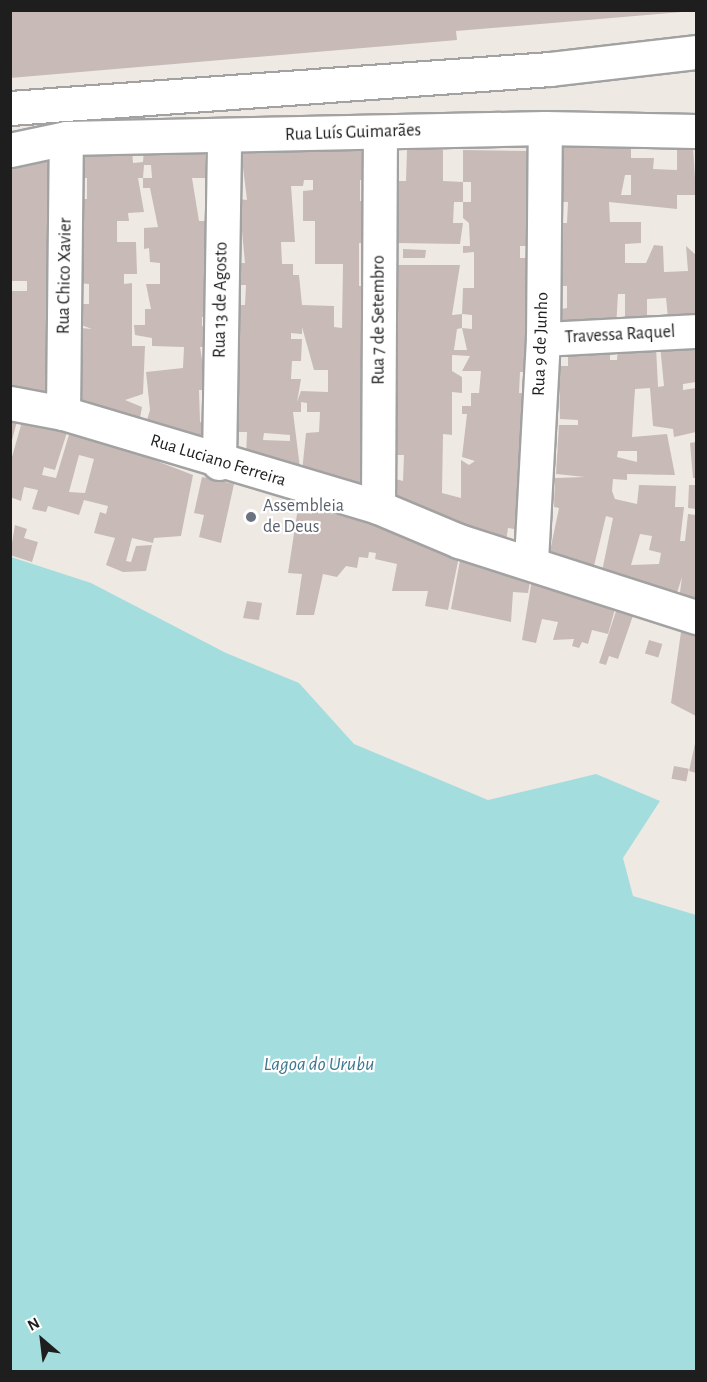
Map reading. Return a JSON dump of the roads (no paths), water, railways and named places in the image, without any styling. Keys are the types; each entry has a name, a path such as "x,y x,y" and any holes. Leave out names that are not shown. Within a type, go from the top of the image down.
{"street":[{"path":"10,108 550,69 696,52"},
{"name":"Rua Luís Guimarães","path":"10,150 66,138 224,137 545,128 696,131"},
{"name":"Rua 9 de Junho","path":"531,560 543,339 545,128"},
{"name":"Rua 7 de Setembro","path":"378,507 380,132"},
{"name":"Rua 13 de Agosto","path":"219,463 224,137"},
{"name":"Rua Chico Xavier","path":"63,413 66,138"},
{"name":"Travessa Raquel","path":"543,339 696,331"},
{"name":"Rua Luciano Ferreira","path":"10,403 63,413 219,463 378,507 459,541 531,560 696,617"}],"water":[{"name":"Lagoa do Urubu","path":"11,557 91,583 226,653 299,683 354,744 488,800 596,774 660,801 623,858 633,896 696,915 696,1371 11,1371"}],"place":[{"name":"Assembleia de Deus","path":"251,517"}]}
